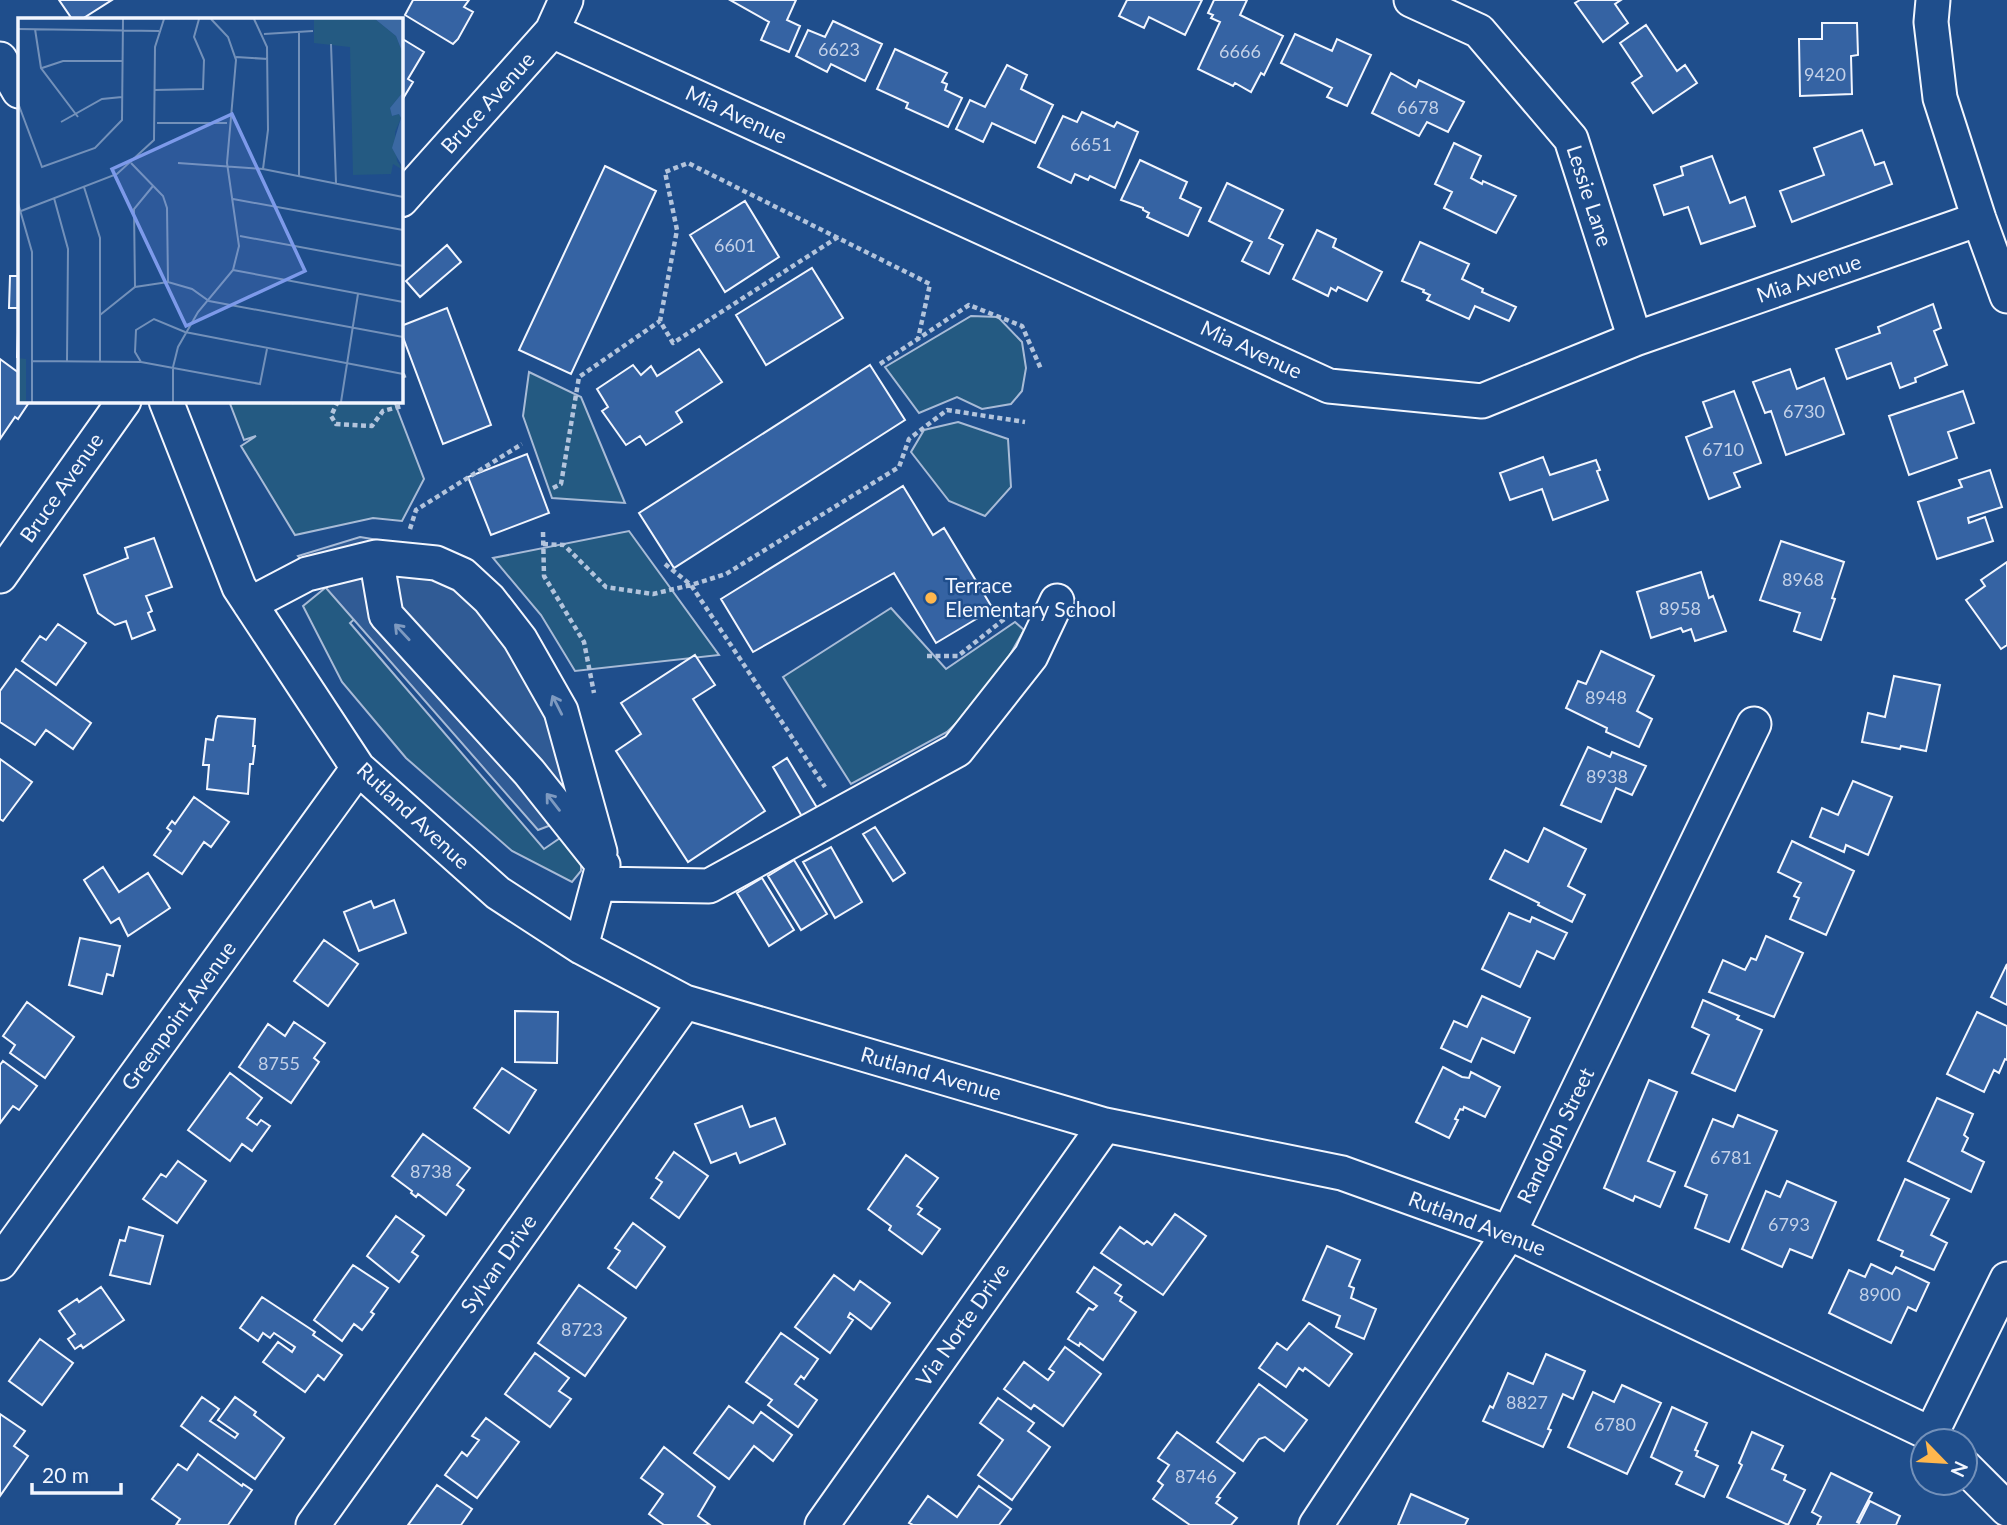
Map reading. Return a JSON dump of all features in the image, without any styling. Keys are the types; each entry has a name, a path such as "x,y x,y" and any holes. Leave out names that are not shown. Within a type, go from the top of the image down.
{"street":[{"name":"Bruce Avenue","path":"402,199 552,32 566,0"},
{"name":"Lessie Lane","path":"1411,0 1479,31 1571,139 1635,339"},
{"path":"1933,0 1931,22 1940,98 2007,296"},
{"name":"Mia Avenue","path":"552,32 1329,386 1482,401 1635,339 1979,219"},
{"path":"0,59 18,89"},
{"name":"Bruce Avenue","path":"0,576 123,402"},
{"name":"Rutland Avenue","path":"166,402 239,587 358,768 498,893 581,947 685,1002 1105,1125 1342,1173 1509,1233 1914,1427"},
{"path":"388,558 386,615 529,772 601,874 709,886 957,750 1031,656 1042,601"},
{"path":"250,604 307,573 388,558 436,563 463,575 489,599 520,639 561,711 601,874 581,947"},
{"name":"Randolph Street","path":"1316,1525 1509,1233 1754,724"},
{"name":"Greenpoint Avenue","path":"0,1263 358,768"},
{"name":"Sylvan Drive","path":"313,1525 685,1002"},
{"name":"Via Norte Drive","path":"821,1525 1105,1125"},
{"path":"1940,1427 2007,1279"},
{"path":"1979,1481 2007,1508"}],"path":[{"path":"838,237 673,343 660,321 677,230 665,172 688,163 838,237 930,284 918,339"},
{"path":"880,364 970,305 1022,326 1041,369"},
{"path":"553,488 561,484 579,377 660,321"},
{"path":"338,402 331,416 336,424 372,426 383,411 402,406"},
{"path":"543,544 564,545 606,587 653,594 691,585 726,574 899,467 909,439 947,410 1025,422"},
{"path":"388,558 416,510 522,444"},
{"path":"543,531 544,576 584,642 594,693"},
{"path":"665,564 691,585 827,791"},
{"path":"927,656 958,656 1042,601"}],"shaded area":[{"path":"971,316 998,317 1022,342 1026,368 1022,391 1011,404 982,409 957,397 919,413 885,367"},
{"path":"529,372 581,397 625,503 552,498 523,416"},
{"path":"229,402 394,402 424,479 402,521 373,518 295,535 241,446 256,436 244,440"},
{"path":"958,422 1008,439 1011,487 985,516 949,501 911,452 924,430"},
{"path":"629,531 719,655 575,671 541,615 493,558"},
{"path":"360,537 426,548 501,597 599,807 538,830 298,556"},
{"path":"330,584 366,609 350,623 544,849 563,836 581,852 581,871 572,882 512,851 406,758 342,682 303,606"},
{"path":"891,608 946,669 1015,622 1024,630 989,692 947,732 851,784 783,677"}],"building":[{"path":"59,0 112,0 84,18 71,18"},
{"path":"413,0 469,0 464,7 473,12 453,44 405,15"},
{"path":"730,0 796,0 787,20 800,26 789,52 761,40 769,22"},
{"path":"1127,0 1202,0 1185,35 1149,17 1144,28 1119,16"},
{"path":"1214,0 1247,0 1240,15 1283,36 1264,75 1261,73 1251,92 1198,69 1220,22 1211,18 1213,15 1208,13"},
{"path":"1580,0 1621,0 1615,4 1628,23 1603,42 1575,3"},
{"path":"833,21 882,44 865,81 831,64 827,72 796,56 808,30 825,37"},
{"path":"1822,23 1857,23 1858,55 1851,56 1852,94 1800,96 1799,39 1822,39"},
{"path":"1646,25 1677,71 1685,65 1697,83 1653,113 1632,83 1642,76 1620,43"},
{"path":"1295,34 1332,51 1337,39 1371,55 1347,106 1327,97 1332,88 1281,63"},
{"path":"402,39 424,52 408,79 413,82 402,100"},
{"path":"895,49 947,73 942,82 947,84 945,90 962,98 948,127 906,108 908,103 877,89"},
{"path":"1007,65 1027,75 1021,89 1053,105 1035,143 992,123 983,142 956,129 970,100 985,107"},
{"path":"1391,73 1416,87 1419,80 1464,102 1448,132 1427,122 1419,136 1372,113"},
{"path":"1082,112 1114,127 1117,122 1138,132 1115,188 1090,176 1088,180 1075,174 1071,183 1038,167 1063,116 1077,122"},
{"path":"1862,130 1875,165 1884,162 1892,184 1792,222 1780,191 1824,175 1814,148"},
{"path":"1454,143 1481,156 1471,178 1516,196 1496,233 1444,208 1452,192 1435,184"},
{"path":"1712,156 1730,203 1745,197 1755,226 1701,244 1688,207 1664,215 1654,185 1683,175 1681,167"},
{"path":"1140,160 1187,182 1180,198 1201,208 1188,236 1147,217 1149,213 1143,208 1121,200"},
{"path":"605,166 656,191 571,374 519,350"},
{"path":"1227,183 1283,210 1269,238 1283,245 1269,274 1242,261 1252,242 1209,221"},
{"path":"745,201 779,257 725,292 690,235"},
{"path":"1317,230 1336,239 1333,247 1382,272 1367,301 1338,287 1336,291 1331,288 1328,296 1293,279"},
{"path":"1420,242 1469,264 1462,279 1483,289 1482,292 1516,307 1509,321 1475,306 1469,319 1427,300 1430,295 1423,292 1424,290 1402,281"},
{"path":"447,245 461,262 420,297 406,281"},
{"path":"812,268 843,318 766,365 736,315"},
{"path":"10,276 18,276 18,308 9,308"},
{"path":"1933,304 1941,328 1934,331 1947,365 1915,378 1916,382 1900,388 1891,363 1847,379 1836,349 1880,333 1878,327"},
{"path":"447,308 491,425 443,444 402,335 402,326"},
{"path":"699,349 722,382 676,412 682,422 646,445 640,436 626,445 602,411 608,407 597,389 633,365 641,375 651,366 657,376"},
{"path":"0,359 18,372 18,402 29,402 0,439"},
{"path":"870,365 905,420 674,568 639,513"},
{"path":"1790,369 1797,389 1824,378 1844,434 1786,455 1771,411 1765,413 1753,382"},
{"path":"1734,391 1761,463 1734,473 1740,487 1709,499 1686,437 1712,427 1703,402"},
{"path":"1963,391 1974,423 1948,432 1957,458 1909,475 1889,416"},
{"path":"527,454 549,513 491,535 468,477"},
{"path":"1543,457 1550,475 1596,460 1600,470 1597,471 1608,500 1553,520 1542,489 1510,500 1500,473"},
{"path":"1990,470 2002,507 1968,518 1969,523 1985,517 1993,541 1937,559 1918,502 1962,487 1959,480"},
{"path":"903,486 933,535 944,528 993,609 936,643 894,573 753,652 721,599"},
{"path":"154,538 172,587 146,596 152,611 148,613 155,630 132,639 126,621 115,625 98,613 84,575 128,558 125,548"},
{"path":"1781,541 1844,562 1821,640 1794,631 1800,613 1760,600"},
{"path":"2007,562 2007,645 2001,649 1966,600 1985,586 1981,580"},
{"path":"1701,572 1709,598 1713,596 1726,631 1695,641 1691,629 1683,632 1681,628 1651,638 1637,592"},
{"path":"58,624 86,643 56,685 22,661 40,636 46,640"},
{"path":"1601,651 1654,676 1637,711 1652,719 1639,747 1606,732 1607,728 1566,708 1578,681 1586,684"},
{"path":"695,655 715,685 693,699 765,811 688,862 616,751 641,734 621,703"},
{"path":"16,669 91,723 73,749 46,730 35,745 0,722 0,691"},
{"path":"1894,676 1940,685 1926,751 1862,742 1868,713 1885,717"},
{"path":"218,716 255,719 255,746 253,764 250,764 248,794 207,789 209,765 203,765 206,739 213,740"},
{"path":"1588,747 1610,757 1612,752 1646,766 1632,795 1616,788 1601,822 1561,805"},
{"path":"787,758 819,811 804,820 773,767"},
{"path":"0,759 32,782 3,821 0,819"},
{"path":"1853,781 1892,797 1868,855 1846,845 1844,852 1810,837 1822,808 1838,815"},
{"path":"194,797 229,822 211,847 204,842 182,874 154,855 171,831 167,828 172,821 175,824"},
{"path":"875,827 905,873 893,881 863,834"},
{"path":"1544,828 1586,849 1568,886 1585,895 1572,922 1490,879 1505,850 1528,862"},
{"path":"1792,841 1854,871 1826,935 1790,919 1799,898 1794,896 1801,883 1778,872"},
{"path":"831,847 862,902 835,918 803,862"},
{"path":"794,860 827,914 801,930 768,876"},
{"path":"103,867 119,892 148,873 170,908 128,936 119,918 111,923 84,880"},
{"path":"762,878 794,930 769,946 737,893"},
{"path":"394,900 406,933 359,951 344,912 371,901 374,908"},
{"path":"1509,913 1530,922 1532,917 1567,933 1554,959 1537,951 1520,987 1482,969"},
{"path":"1766,936 1803,953 1774,1017 1709,992 1723,960 1745,970 1751,958 1756,960"},
{"path":"80,938 120,946 113,976 107,974 102,994 69,985"},
{"path":"324,940 358,964 328,1006 294,981"},
{"path":"2007,964 2007,1005 1991,997"},
{"path":"1482,996 1530,1018 1514,1053 1482,1038 1471,1062 1441,1048 1454,1021 1467,1027"},
{"path":"1703,1000 1762,1030 1735,1091 1692,1073 1709,1035 1692,1027"},
{"path":"27,1002 74,1037 45,1078 10,1053 15,1045 3,1036"},
{"path":"515,1011 558,1012 557,1063 515,1062"},
{"path":"1977,1012 2007,1026 2007,1060 2005,1059 1999,1073 1994,1070 1984,1092 1947,1074"},
{"path":"294,1022 325,1043 314,1058 319,1062 291,1103 239,1067 268,1024 285,1036"},
{"path":"3,1061 37,1086 19,1110 13,1106 0,1123 0,1065"},
{"path":"1443,1067 1462,1077 1469,1078 1471,1072 1500,1087 1485,1117 1464,1107 1463,1110 1460,1109 1449,1138 1416,1122"},
{"path":"502,1068 536,1090 509,1133 474,1108"},
{"path":"230,1073 262,1098 247,1118 257,1125 261,1120 270,1126 252,1151 242,1144 230,1161 188,1130"},
{"path":"1649,1080 1677,1092 1648,1161 1675,1172 1660,1207 1635,1196 1633,1201 1604,1188"},
{"path":"1937,1098 1973,1114 1964,1135 1968,1138 1962,1151 1984,1162 1971,1192 1908,1161"},
{"path":"742,1106 750,1127 775,1118 785,1144 740,1163 736,1153 711,1163 695,1124"},
{"path":"1738,1115 1777,1131 1729,1242 1695,1228 1707,1195 1685,1186 1713,1119 1733,1127"},
{"path":"423,1134 470,1168 457,1185 464,1190 446,1215 418,1194 416,1197 392,1176"},
{"path":"674,1152 708,1176 679,1218 651,1198 662,1182 656,1178"},
{"path":"906,1155 938,1178 917,1206 922,1209 918,1214 940,1229 922,1254 889,1230 891,1226 868,1209"},
{"path":"178,1161 206,1181 177,1223 143,1199 161,1174 166,1177"},
{"path":"1905,1179 1949,1199 1931,1235 1947,1243 1934,1270 1901,1256 1903,1251 1878,1240"},
{"path":"1787,1181 1836,1202 1812,1258 1790,1249 1782,1267 1742,1249 1766,1191 1780,1197"},
{"path":"1175,1214 1206,1236 1163,1295 1101,1253 1120,1227 1144,1244 1147,1241 1152,1245"},
{"path":"396,1216 424,1236 412,1252 418,1256 399,1282 367,1256"},
{"path":"633,1223 665,1247 636,1288 608,1268 620,1251 615,1248"},
{"path":"129,1227 163,1236 150,1284 110,1275 120,1240 125,1241"},
{"path":"1327,1246 1360,1260 1349,1286 1354,1288 1351,1298 1376,1309 1364,1339 1336,1327 1340,1316 1303,1300"},
{"path":"1871,1264 1892,1274 1896,1267 1929,1283 1916,1311 1908,1307 1891,1343 1829,1313 1849,1270 1865,1277"},
{"path":"353,1265 388,1288 362,1330 354,1324 342,1341 314,1320"},
{"path":"1094,1267 1121,1285 1115,1293 1122,1297 1120,1301 1136,1312 1103,1360 1080,1343 1079,1346 1068,1339 1089,1308 1093,1310 1097,1306 1077,1292"},
{"path":"834,1275 854,1290 860,1281 890,1303 871,1329 850,1313 848,1317 853,1320 830,1353 795,1327"},
{"path":"579,1285 626,1318 585,1376 538,1343"},
{"path":"101,1287 124,1320 83,1348 81,1345 75,1349 68,1339 75,1334 59,1311 77,1299 79,1302"},
{"path":"262,1297 315,1332 313,1335 342,1355 324,1380 318,1375 305,1392 263,1362 278,1342 292,1352 295,1347 274,1333 270,1338 263,1333 258,1341 240,1328"},
{"path":"1309,1323 1352,1354 1329,1386 1305,1368 1303,1371 1299,1368 1286,1387 1259,1368 1277,1343 1287,1350"},
{"path":"781,1333 818,1359 804,1379 801,1376 795,1384 817,1400 798,1427 768,1405 772,1400 746,1382"},
{"path":"40,1339 73,1363 42,1405 9,1381"},
{"path":"1065,1347 1101,1374 1063,1426 1034,1405 1031,1409 1004,1389 1024,1362 1048,1380 1054,1372 1049,1369"},
{"path":"535,1353 569,1378 559,1391 571,1399 550,1427 505,1394"},
{"path":"1546,1354 1585,1371 1573,1399 1563,1394 1543,1447 1483,1421 1490,1406 1493,1408 1508,1373 1533,1384"},
{"path":"1259,1384 1307,1420 1284,1451 1265,1437 1259,1439 1243,1461 1217,1442"},
{"path":"1622,1385 1661,1403 1627,1474 1568,1447 1593,1392 1614,1402"},
{"path":"202,1397 219,1409 210,1421 235,1438 238,1434 218,1420 235,1397 284,1438 255,1479 181,1426"},
{"path":"998,1398 1034,1423 1028,1431 1050,1447 1012,1500 978,1475 1003,1440 980,1423"},
{"path":"729,1406 753,1423 761,1412 792,1435 773,1461 754,1446 729,1479 694,1453"},
{"path":"1672,1407 1707,1423 1695,1450 1698,1451 1696,1456 1718,1466 1704,1497 1676,1484 1682,1472 1651,1457"},
{"path":"0,1414 25,1431 14,1446 28,1456 0,1496"},
{"path":"486,1418 519,1442 477,1498 445,1475 462,1452 467,1456 479,1440 472,1436"},
{"path":"1177,1432 1235,1473 1217,1497 1220,1498 1216,1503 1237,1518 1231,1525 1190,1525 1153,1499 1163,1485 1158,1481 1169,1465 1158,1458"},
{"path":"1752,1432 1783,1446 1772,1469 1786,1475 1784,1480 1805,1490 1788,1525 1727,1497 1742,1465 1739,1463"},
{"path":"664,1447 715,1487 698,1516 710,1525 664,1525 649,1514 663,1494 641,1478"},
{"path":"198,1454 242,1486 243,1484 252,1490 228,1525 176,1525 180,1519 152,1499 178,1464 187,1470"},
{"path":"1831,1473 1872,1493 1857,1522 1859,1523 1870,1501 1900,1516 1896,1525 1817,1525 1821,1517 1812,1512"},
{"path":"437,1485 472,1509 461,1525 408,1525"},
{"path":"979,1486 1011,1509 999,1525 909,1523 928,1496 957,1517"},
{"path":"1411,1494 1468,1519 1465,1525 1398,1525"}],"place":[{"name":"Terrace Elementary School","path":"931,598"}]}
